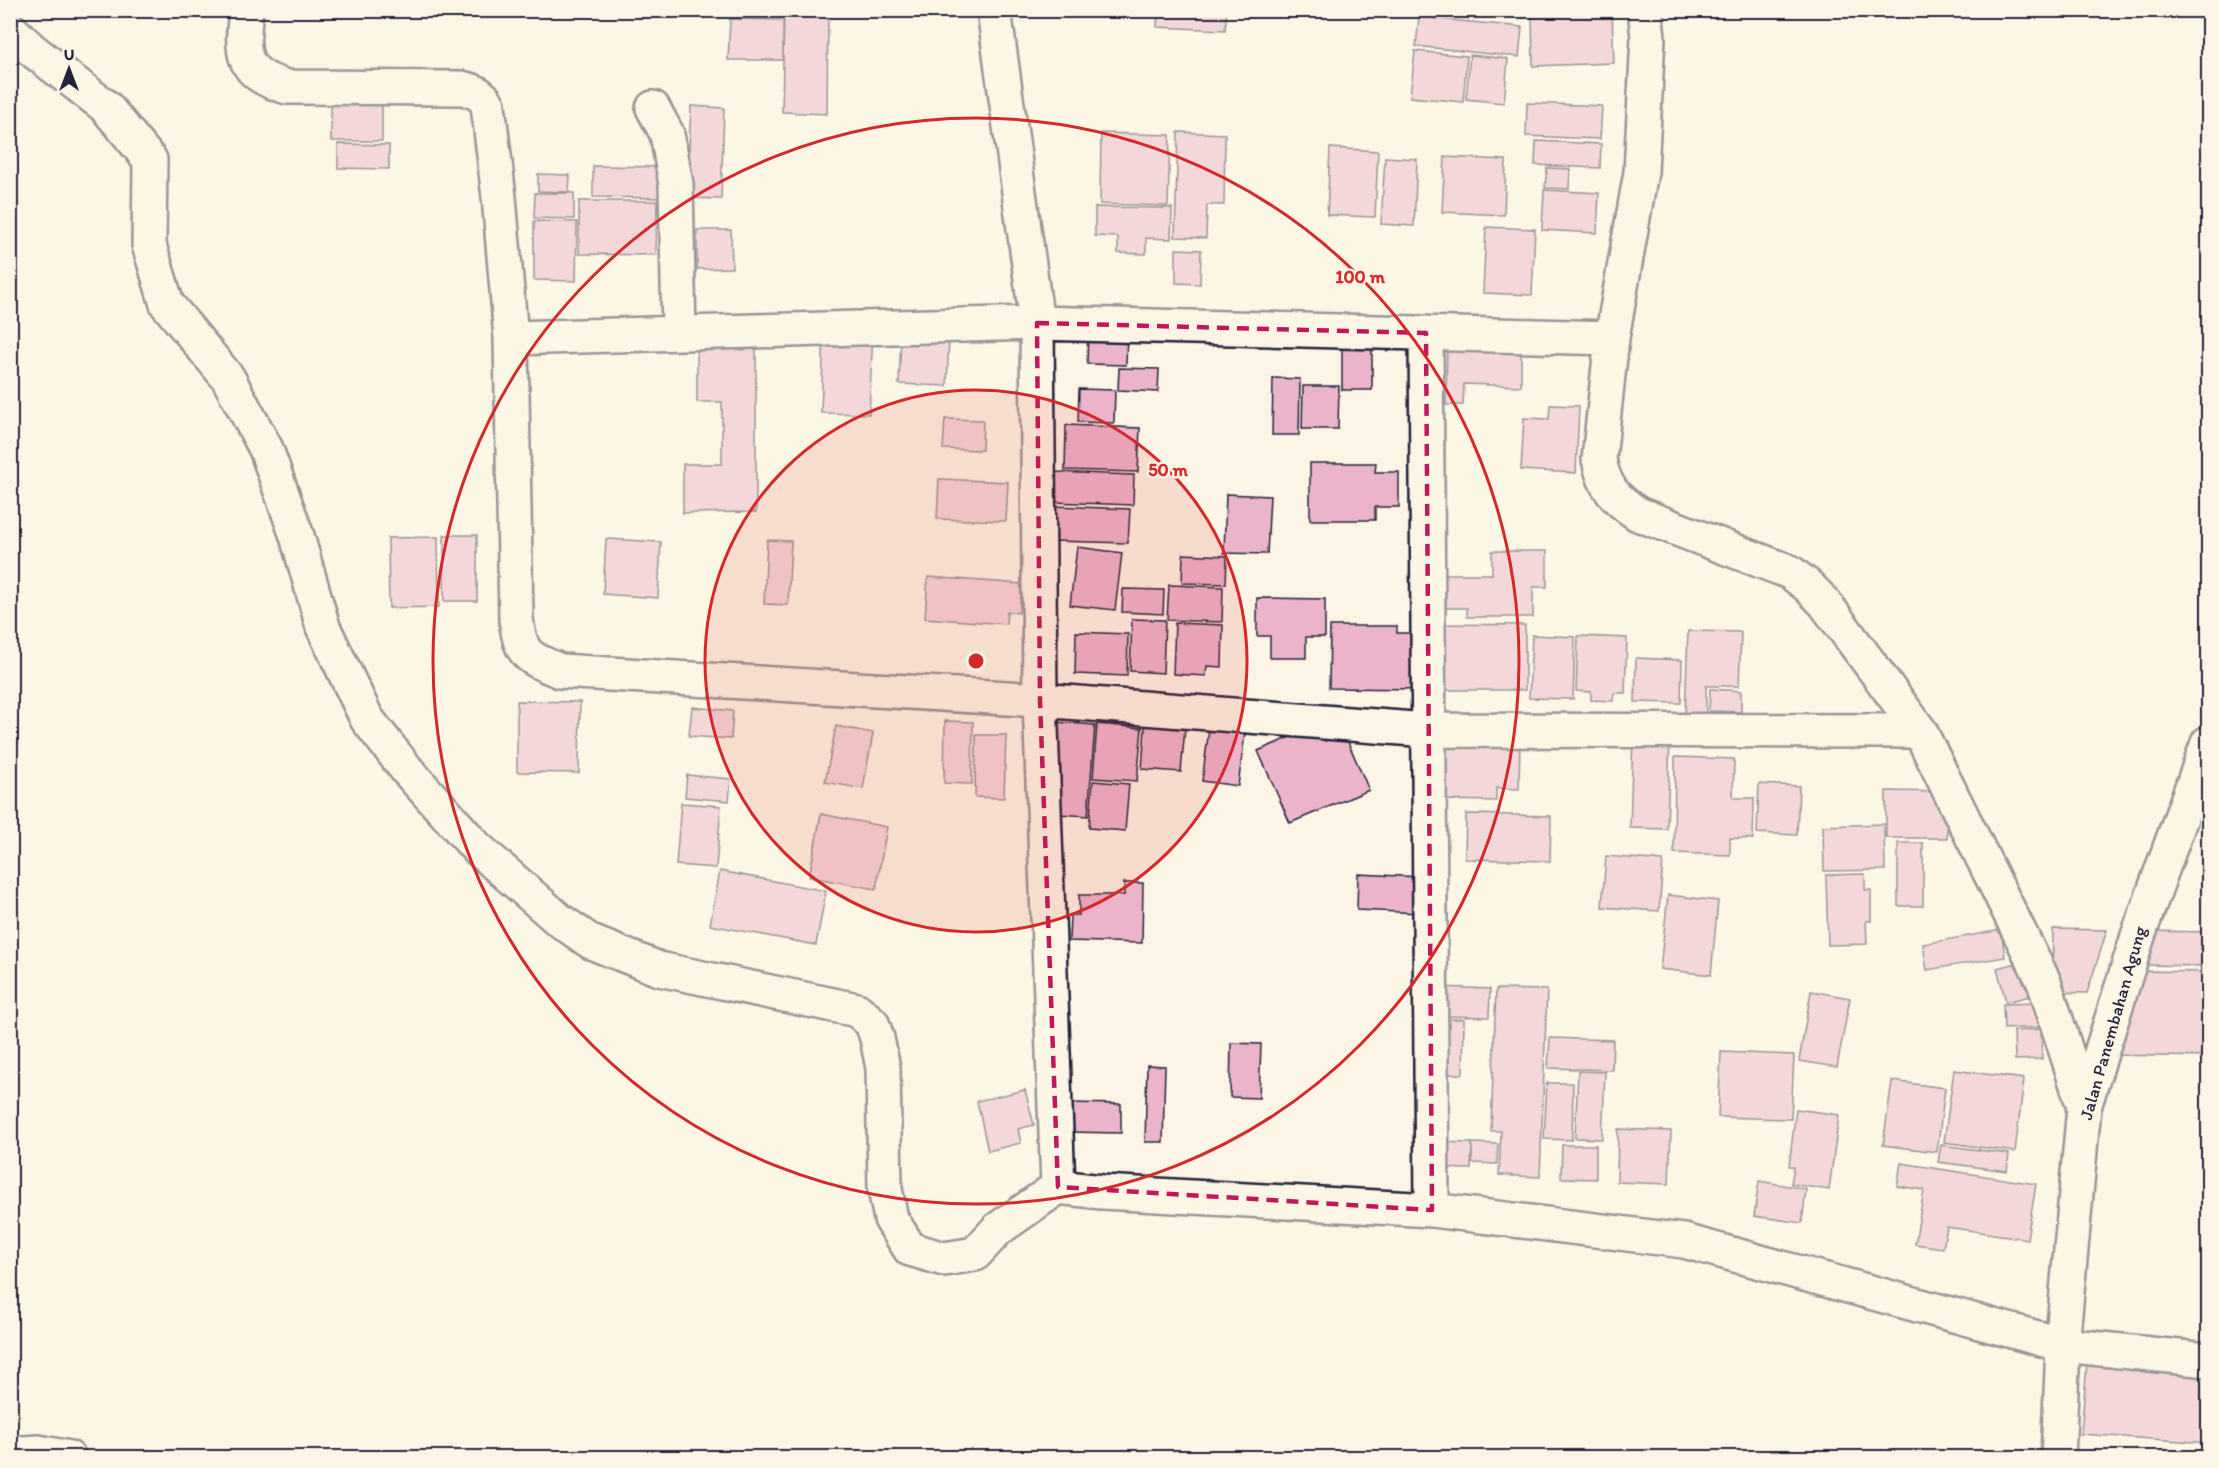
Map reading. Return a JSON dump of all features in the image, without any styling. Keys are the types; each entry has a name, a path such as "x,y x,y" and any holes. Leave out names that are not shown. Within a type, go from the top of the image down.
{"street":[{"path":"246,10 243,34 247,60 253,70 264,79 288,87 462,88 480,94 488,105 512,338 518,635 524,650 535,660 560,672 1040,700 1427,730 1920,731"},
{"path":"994,10 1037,323 1040,700 1058,1187"},
{"path":"1645,10 1648,37 1641,172 1612,338 1599,459 1602,474 1620,502 1638,514 1790,572 1824,602 1920,731 2044,982 2084,1107"},
{"path":"10,29 30,49 106,107 150,160 148,245 167,304 228,378 266,449 297,536 323,627 367,719 407,770 476,847 558,920 591,942 659,969 856,1010 872,1023 884,1068 885,1188 891,1219 910,1249 944,1259 975,1254 998,1229 1058,1187 1102,1192 1431,1210 1684,1241 2064,1335 2208,1360"},
{"path":"653,108 667,134 676,184 679,333"},
{"path":"512,338 1037,323 1612,338"},
{"path":"1426,333 1431,1210"},
{"name":"Jalan Panembahan Agung","path":"2058,1458 2064,1335 2084,1107 2138,936 2208,743"},
{"path":"10,1454 38,1452 69,1458"}],"highlighted area":[{"path":"1037,323 1426,333 1432,1210 1058,1187 1040,700"}],"building":[{"path":"784,10 828,10 827,114 782,112"},
{"path":"1158,10 1227,10 1225,30 1157,27"},
{"path":"1539,10 1595,10 1596,15 1612,14 1614,63 1533,66 1532,17 1539,16"},
{"path":"1419,17 1522,27 1519,57 1416,46"},
{"path":"730,19 783,20 783,60 728,60"},
{"path":"1415,51 1467,56 1463,102 1410,97"},
{"path":"1470,55 1508,59 1504,103 1466,99"},
{"path":"331,93 382,93 382,141 331,141"},
{"path":"1527,103 1602,106 1600,139 1526,136"},
{"path":"691,106 724,108 721,199 687,198"},
{"path":"1178,132 1225,134 1224,205 1207,205 1206,238 1175,237"},
{"path":"1101,133 1170,135 1168,206 1100,204"},
{"path":"1536,141 1601,144 1600,168 1535,165"},
{"path":"338,144 389,145 389,169 338,168"},
{"path":"1330,148 1378,151 1375,217 1327,215"},
{"path":"1385,157 1417,159 1414,226 1381,224"},
{"path":"1445,157 1506,160 1504,215 1442,212"},
{"path":"593,166 668,167 667,198 593,197"},
{"path":"1547,168 1570,169 1569,189 1545,188"},
{"path":"538,174 570,175 569,192 538,191"},
{"path":"1544,190 1599,193 1597,233 1542,230"},
{"path":"535,193 574,193 574,219 534,218"},
{"path":"579,201 657,201 656,255 579,254"},
{"path":"1095,207 1172,208 1171,239 1146,238 1146,254 1118,253 1118,237 1095,236"},
{"path":"534,221 577,222 576,281 534,280"},
{"path":"1486,227 1535,229 1532,295 1483,293"},
{"path":"697,230 731,230 732,268 697,269"},
{"path":"1176,249 1201,250 1200,284 1176,283"},
{"path":"1088,327 1127,328 1126,365 1087,364"},
{"path":"824,330 873,332 869,414 821,413"},
{"path":"901,334 949,336 947,386 899,384"},
{"path":"1342,334 1372,334 1372,390 1342,390"},
{"path":"756,340 756,512 683,513 683,464 722,464 722,402 697,402 697,341"},
{"path":"1447,341 1521,342 1521,386 1464,384 1463,405 1446,405"},
{"path":"1119,368 1159,369 1158,392 1118,390"},
{"path":"1273,378 1300,379 1299,435 1272,435"},
{"path":"1303,386 1339,386 1338,429 1302,429"},
{"path":"1079,389 1115,390 1114,423 1078,422"},
{"path":"1550,405 1579,406 1576,473 1521,470 1524,418 1549,419"},
{"path":"945,419 983,420 982,450 943,449"},
{"path":"1066,425 1140,428 1138,472 1065,470"},
{"path":"1310,463 1376,463 1375,472 1399,472 1399,507 1375,507 1375,520 1310,520"},
{"path":"1053,472 1134,475 1133,505 1052,502"},
{"path":"939,479 1008,482 1006,521 937,519"},
{"path":"1226,494 1270,496 1267,554 1224,553"},
{"path":"1053,506 1130,509 1128,543 1052,541"},
{"path":"444,535 477,535 477,601 444,601"},
{"path":"438,537 439,607 389,608 388,538"},
{"path":"606,539 661,542 658,598 603,594"},
{"path":"767,540 791,541 788,605 764,604"},
{"path":"1077,547 1122,553 1115,610 1070,605"},
{"path":"1492,551 1547,551 1547,587 1533,587 1533,617 1467,617 1467,608 1440,608 1440,574 1492,574"},
{"path":"1183,554 1227,556 1226,584 1182,583"},
{"path":"928,577 1022,584 1019,613 1007,611 1006,624 925,618"},
{"path":"1169,585 1223,587 1222,622 1167,620"},
{"path":"1123,589 1164,590 1163,614 1122,612"},
{"path":"1257,598 1325,599 1325,637 1306,637 1306,658 1270,658 1270,636 1257,636"},
{"path":"1132,619 1165,620 1163,673 1130,671"},
{"path":"1175,623 1223,625 1222,667 1207,666 1206,676 1173,674"},
{"path":"1432,624 1525,625 1525,690 1432,690"},
{"path":"1330,626 1397,626 1397,633 1421,633 1421,689 1329,688"},
{"path":"1688,631 1741,632 1739,686 1706,686 1706,716 1685,715"},
{"path":"1076,632 1128,634 1127,676 1075,674"},
{"path":"1532,635 1575,637 1573,699 1529,698"},
{"path":"1578,636 1627,638 1625,693 1614,693 1613,701 1591,700 1591,692 1576,691"},
{"path":"1636,658 1682,660 1681,703 1635,702"},
{"path":"1710,689 1741,691 1741,712 1709,711"},
{"path":"517,701 580,702 579,773 517,772"},
{"path":"692,707 733,711 731,739 689,736"},
{"path":"1146,714 1186,717 1181,772 1142,769"},
{"path":"945,721 973,722 972,784 944,783"},
{"path":"1055,722 1095,725 1088,816 1058,814"},
{"path":"1210,722 1246,726 1238,786 1202,781"},
{"path":"1097,724 1142,728 1137,781 1093,778"},
{"path":"1318,725 1325,741 1344,733 1369,790 1290,823 1258,751"},
{"path":"836,726 873,733 863,789 825,782"},
{"path":"976,735 1006,735 1004,798 975,797"},
{"path":"1442,735 1520,737 1519,789 1496,788 1496,801 1441,800"},
{"path":"1633,736 1670,737 1667,829 1630,828"},
{"path":"1675,757 1734,759 1733,798 1754,798 1753,839 1730,838 1730,855 1674,853"},
{"path":"687,775 731,779 729,801 685,797"},
{"path":"1093,781 1129,784 1125,831 1089,828"},
{"path":"1759,784 1799,786 1797,835 1757,833"},
{"path":"1886,791 1948,792 1947,838 1886,838"},
{"path":"681,803 721,806 716,868 676,865"},
{"path":"821,814 887,827 876,889 809,877"},
{"path":"1466,814 1551,816 1550,861 1465,859"},
{"path":"1884,824 1885,870 1824,871 1823,826"},
{"path":"1898,843 1923,843 1923,906 1898,906"},
{"path":"1606,856 1663,861 1659,911 1602,907"},
{"path":"720,871 826,891 816,945 710,925"},
{"path":"1358,874 1421,877 1420,913 1357,910"},
{"path":"1865,874 1865,890 1871,890 1871,921 1866,921 1867,944 1828,945 1826,875"},
{"path":"1124,883 1143,883 1142,943 1069,941 1070,915 1079,915 1079,895 1124,895"},
{"path":"1668,895 1718,901 1711,975 1660,969"},
{"path":"2053,929 2107,930 2087,993 2052,992"},
{"path":"2001,930 2005,957 1927,970 1923,944"},
{"path":"2140,931 2208,932 2208,966 2140,965"},
{"path":"2021,962 2030,996 2006,1002 1997,968"},
{"path":"2137,971 2208,972 2208,1057 2115,1055"},
{"path":"1439,987 1490,989 1489,1017 1438,1016"},
{"path":"1496,989 1547,990 1540,1177 1499,1175 1501,1131 1491,1131"},
{"path":"1811,991 1850,998 1837,1067 1799,1061"},
{"path":"2041,1003 2042,1027 2004,1029 2003,1004"},
{"path":"1436,1019 1464,1019 1463,1074 1434,1074"},
{"path":"2041,1029 2042,1059 2015,1060 2014,1031"},
{"path":"1550,1038 1613,1040 1612,1070 1548,1068"},
{"path":"1231,1043 1261,1044 1259,1098 1230,1097"},
{"path":"1721,1052 1794,1055 1791,1119 1718,1117"},
{"path":"1147,1065 1165,1066 1163,1142 1145,1142"},
{"path":"1954,1070 2024,1079 2015,1152 1944,1142"},
{"path":"1578,1071 1605,1072 1602,1139 1575,1138"},
{"path":"1892,1081 1945,1088 1937,1152 1883,1145"},
{"path":"1547,1083 1573,1083 1572,1140 1544,1139"},
{"path":"1025,1090 1034,1125 1018,1129 1021,1143 988,1151 977,1101"},
{"path":"1069,1103 1121,1104 1121,1133 1068,1132"},
{"path":"1796,1109 1839,1115 1829,1190 1791,1184 1794,1167 1789,1166"},
{"path":"1618,1129 1671,1131 1669,1184 1617,1182"},
{"path":"1432,1142 1472,1143 1471,1169 1432,1168"},
{"path":"1472,1143 1498,1144 1497,1164 1472,1163"},
{"path":"1562,1145 1596,1145 1596,1179 1561,1178"},
{"path":"1941,1145 2009,1154 2007,1171 1938,1162"},
{"path":"1901,1163 2036,1184 2027,1239 1947,1227 1943,1248 1915,1244 1924,1190 1897,1186"},
{"path":"1759,1181 1806,1189 1802,1223 1754,1216"},
{"path":"2088,1352 2208,1362 2208,1443 2081,1434"}]}
